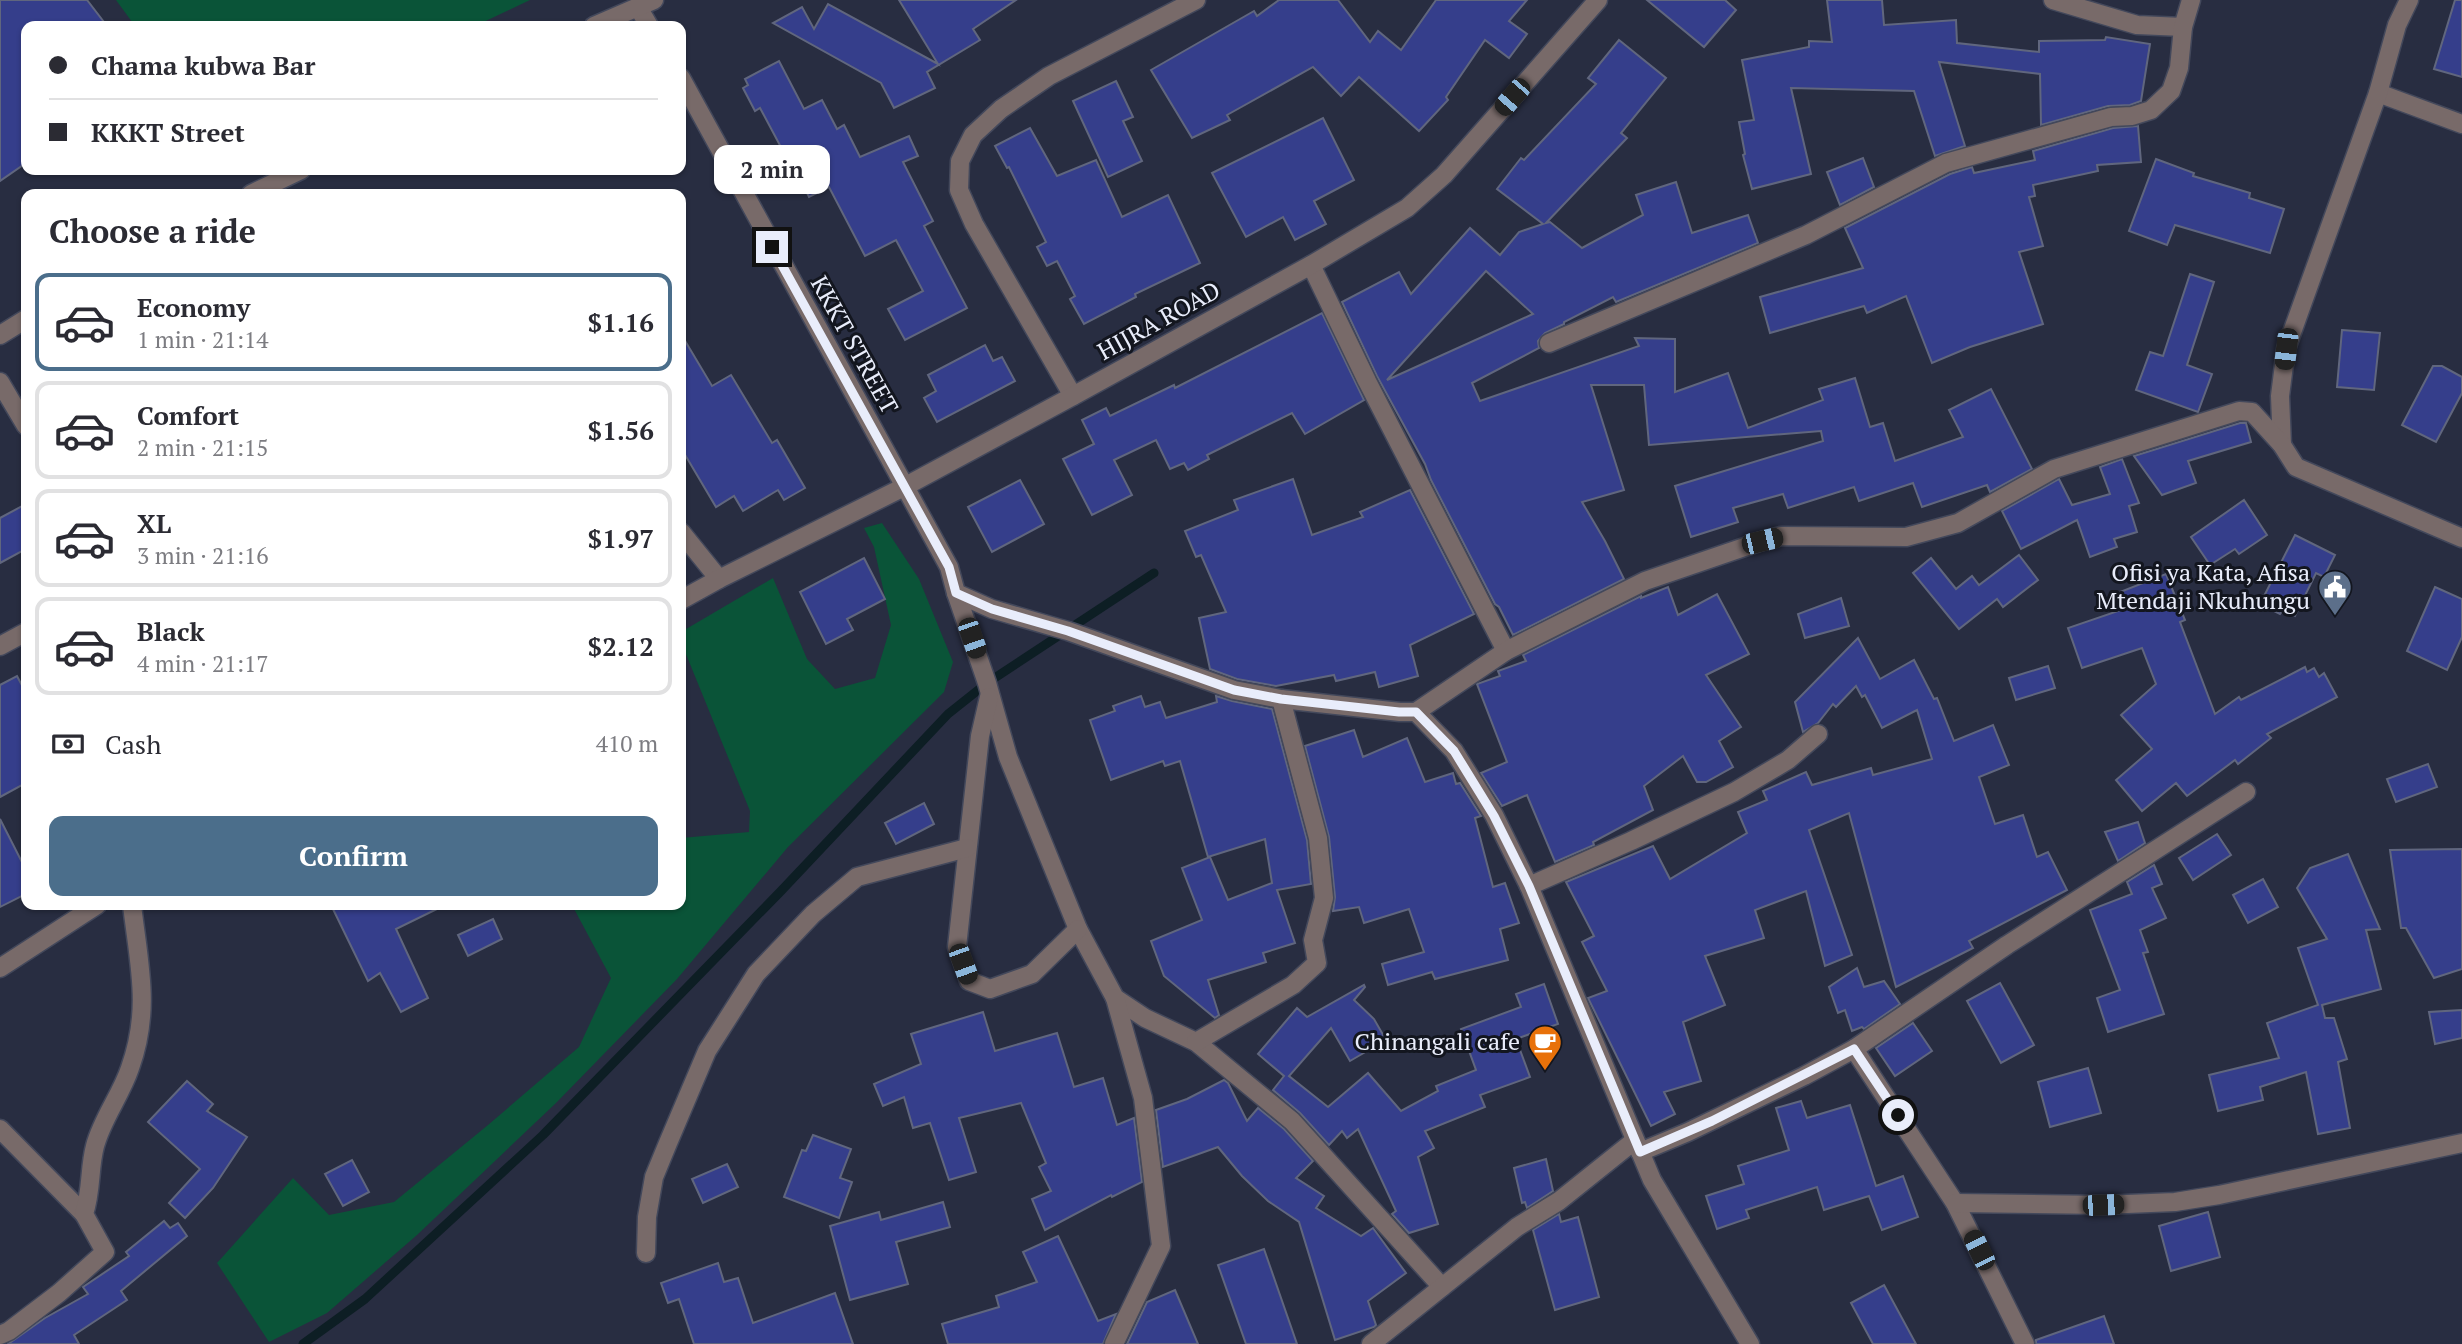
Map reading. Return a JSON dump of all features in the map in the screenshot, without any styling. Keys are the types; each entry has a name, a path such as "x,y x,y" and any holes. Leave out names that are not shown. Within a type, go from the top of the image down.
{"street":[{"path":"1073,396 974,224 959,190 960,160 973,135 1001,108 1049,76 1196,0"},
{"name":"HIJRA ROAD","path":"686,597 904,487 1073,396 1311,265 1407,208 1444,176 1598,0"},
{"path":"2053,0 2137,26 2183,27"},
{"path":"1549,343 1806,235 1945,163 2111,117 2132,116 2151,110 2171,91 2179,68 2183,27 2190,0"},
{"path":"2282,445 2280,396 2286,349 2378,93 2397,26 2409,0"},
{"path":"605,21 646,3 648,21"},
{"name":"KKKT STREET","path":"686,87 949,567 1008,757 1077,929 1115,998 1143,1098 1161,1247 1114,1344"},
{"path":"2378,93 2462,124"},
{"path":"262,189 291,175"},
{"path":"1311,265 1367,381 1506,651"},
{"path":"0,335 21,322"},
{"path":"0,382 21,418"},
{"path":"956,593 992,609 1068,631 1234,690 1281,699 1416,712 1506,651 1645,581 1781,536 1906,537 1958,523 2054,469 2239,411 2252,412 2282,445 2296,467 2462,538"},
{"path":"686,538 719,579"},
{"path":"0,646 21,635"},
{"path":"990,694 980,736 957,947 969,981 990,989 1031,974 1077,929"},
{"path":"1196,1042 1293,985 1317,963 1313,940 1324,898 1318,838 1281,699"},
{"path":"1416,712 1454,751 1494,816 1529,886 1652,1180 1750,1344"},
{"path":"1529,886 1734,792 1788,760 1818,734"},
{"path":"1371,1344 1517,1227 1637,1146 1712,1121 1854,1049 2007,945 2246,792"},
{"path":"646,1253 646,1217 654,1177 707,1051 757,974 813,914 857,877 967,848"},
{"path":"0,968 89,910"},
{"path":"84,1214 91,1188 92,1157 96,1143 117,1101 140,1035 144,1005 133,910"},
{"path":"1115,998 1145,1017 1196,1042 1292,1121 1442,1287"},
{"path":"1854,1049 1955,1203 2025,1344"},
{"path":"0,1129 84,1214 105,1252 59,1293 0,1335"},
{"path":"1955,1203 2077,1205 2175,1202 2462,1143"}],"green space":[{"path":"116,0 530,0 486,21 131,21"},
{"path":"882,523 919,579 953,662 944,692 788,847 677,979 556,1103 417,1235 327,1313 269,1342 217,1263 293,1178 329,1215 394,1202 579,1047 611,978 575,910 686,910 686,838 749,832 750,811 686,654 686,629 773,578 807,659 835,689 875,678 891,625 874,547 864,528"}],"building":[{"path":"0,0 87,0 103,21 21,21 21,166 0,181"},
{"path":"899,0 1016,0 973,29 980,40 927,72 935,88 894,108 881,83 773,23 802,7 814,29 828,4 938,64"},
{"path":"1279,0 1338,0 1370,42 1378,31 1401,50 1436,0 1527,0 1509,21 1527,34 1509,58 1485,40 1446,97 1448,100 1419,131 1359,77 1341,96 1313,67 1227,115 1230,120 1192,138 1151,70 1254,11 1257,16"},
{"path":"1647,0 1725,0 1736,10 1704,47"},
{"path":"1827,0 1882,0 1884,25 1956,20 1957,43 2039,52 2039,41 2105,40 2106,37 2150,44 2141,101 2130,105 2108,106 2041,125 2040,74 1939,62 1965,146 1935,156 1914,91 1791,88 1811,174 1752,189 1743,155 1745,154 1739,122 1754,120 1742,60 1809,47 1809,41 1832,42"},
{"path":"2455,0 2462,0 2462,77 2434,69"},
{"path":"1619,40 1666,78 1621,133 1627,138 1546,223 1550,222 1582,248 1643,215 1636,195 1676,182 1692,233 1748,215 1758,243 1616,302 1613,297 1564,322 1545,333 1538,341 1539,348 1472,383 1480,401 1639,346 1635,338 1675,339 1675,392 1728,373 1748,428 1823,400 1819,389 1855,378 1870,427 1883,423 1895,461 1963,437 1949,410 1991,389 2032,469 1990,492 1987,485 1922,507 1913,483 1859,501 1854,487 1788,508 1783,494 1733,508 1738,522 1691,537 1675,486 1823,441 1821,431 1649,445 1644,385 1591,385 1624,490 1582,502 1624,579 1513,635 1377,376 1342,302 1399,272 1411,294 1470,228 1500,255 1519,232 1543,224 1497,189 1521,158 1524,160 1596,84 1588,78","holes":["1486,271 1533,314 1387,380"]},
{"path":"779,61 804,109 822,100 837,129 844,125 860,157 909,136 918,156 903,162 933,221 924,226 967,308 905,340 888,309 923,291 896,240 865,256 829,187 809,197 786,150 783,151 760,108 755,111 743,88 748,85 745,79"},
{"path":"1116,81 1133,117 1123,121 1142,161 1108,177 1073,101"},
{"path":"1323,118 1354,180 1314,201 1326,224 1295,240 1283,217 1246,237 1212,173"},
{"path":"2138,126 2141,162 2097,165 2098,171 2033,185 2035,196 2029,197 2043,246 2019,252 2043,324 1970,347 1932,363 1906,296 1867,313 1864,306 1770,333 1760,297 1863,268 1845,228 1950,174 1972,167 1974,173 2035,160 2033,151 2113,128"},
{"path":"1030,128 1057,176 1096,160 1122,217 1168,195 1200,263 1135,294 1136,297 1084,324 1070,299 1075,296 1057,261 1047,266 1037,247 1046,242 1009,167 1007,168 995,146"},
{"path":"1863,158 1874,187 1840,205 1827,172"},
{"path":"2156,159 2194,173 2193,176 2250,193 2249,198 2284,209 2270,253 2175,225 2167,245 2129,231"},
{"path":"2190,274 2214,282 2187,365 2212,374 2198,412 2136,390 2150,352 2163,356"},
{"path":"1322,313 1364,400 1305,434 1292,413 1207,455 1209,459 1188,470 1184,463 1170,469 1156,440 1114,460 1132,495 1092,515 1063,459 1094,444 1082,420 1106,408 1110,416 1174,385 1175,388"},
{"path":"2342,330 2380,333 2374,390 2337,387"},
{"path":"686,342 712,386 731,375 772,443 777,440 805,488 784,500 778,490 743,511 734,496 716,507 686,456"},
{"path":"985,345 993,361 1002,357 1015,381 937,422 924,398 936,391 928,375"},
{"path":"2433,366 2442,366 2462,377 2462,393 2436,442 2402,425"},
{"path":"2246,423 2251,442 2188,461 2196,483 2162,495 2134,456"},
{"path":"2122,459 2139,503 2129,506 2137,532 2114,539 2117,547 2090,557 2077,520 2021,549 2002,511 2059,479 2072,505 2110,494 2100,467"},
{"path":"1293,479 1312,535 1363,517 1360,512 1410,490 1474,614 1410,645 1418,676 1379,687 1375,672 1336,681 1334,675 1276,686 1237,679 1210,669 1199,618 1226,612 1201,555 1196,557 1185,531 1238,510 1234,500"},
{"path":"1020,480 1044,524 992,552 968,507"},
{"path":"2244,500 2267,535 2239,554 2235,549 2210,565 2191,537"},
{"path":"21,507 21,552 0,563 0,518"},
{"path":"2295,535 2335,555 2324,577 2316,573 2295,616 2283,610 2280,614 2260,604"},
{"path":"2019,555 2038,580 2003,607 1997,599 1959,629 1913,573 1931,558 1956,589 1972,576 1979,585"},
{"path":"864,558 885,599 847,619 853,630 826,644 800,592"},
{"path":"2166,574 2185,620 2180,622 2215,714 2239,697 2241,700 2305,667 2307,672 2314,668 2319,677 2324,673 2337,697 2267,734 2271,738 2238,764 2235,760 2187,796 2176,783 2142,811 2116,780 2152,749 2121,715 2156,684 2142,648 2082,668 2068,628 2127,608 2120,592"},
{"path":"1668,587 1678,615 1717,594 1749,654 1706,675 1741,727 1719,741 1733,767 1706,782 1697,782 1683,756 1644,786 1653,810 1593,842 1594,845 1555,862 1527,795 1502,806 1481,773 1507,762 1477,684 1500,676 1498,671 1526,661 1523,655 1641,596"},
{"path":"2435,587 2462,599 2462,637 2447,670 2407,651"},
{"path":"1841,598 1849,626 1805,638 1798,614"},
{"path":"1858,638 1880,679 1914,660 1934,699 1937,698 1954,741 1993,725 2009,765 1979,777 1995,824 2023,815 2037,857 2048,852 2067,890 1969,941 1973,948 1896,987 1849,813 1809,830 1852,955 1825,966 1806,891 1755,910 1764,938 1705,956 1725,1005 1683,1022 1701,1081 1664,1092 1675,1114 1651,1126 1588,998 1607,991 1582,942 1594,936 1566,882 1653,846 1670,879 1747,833 1738,812 1767,800 1763,791 1806,772 1812,785 1871,768 1873,775 1932,759 1917,710 1882,728 1865,695 1862,697 1856,686 1836,707 1833,704 1818,723 1803,732 1795,702"},
{"path":"2048,666 2055,688 2016,700 2009,678"},
{"path":"17,676 21,684 21,786 0,797 0,685"},
{"path":"1141,696 1145,707 1160,702 1166,718 1217,702 1216,696 1272,709 1307,840 1311,884 1277,890 1295,943 1263,953 1266,962 1208,980 1219,1015 1215,1018 1164,976 1151,941 1202,920 1182,868 1210,857 1228,900 1272,883 1265,839 1208,857 1180,761 1165,766 1163,761 1111,780 1090,720 1115,711 1113,706"},
{"path":"1354,730 1363,757 1407,738 1425,782 1453,773 1456,784 1460,783 1481,816 1475,818 1493,887 1505,883 1519,923 1500,929 1508,960 1435,979 1432,972 1388,985 1382,964 1424,952 1409,909 1364,923 1359,907 1333,911 1335,897 1329,837 1305,746"},
{"path":"2428,764 2437,787 2396,802 2387,779"},
{"path":"924,803 934,824 896,844 885,823"},
{"path":"0,819 21,860 21,896 0,907"},
{"path":"2138,822 2145,843 2118,861 2105,832"},
{"path":"2217,834 2231,855 2193,880 2179,858"},
{"path":"2462,849 2462,969 2434,978 2406,928 2401,928 2390,850"},
{"path":"2348,854 2380,929 2366,930 2381,989 2322,1005 2325,1018 2334,1018 2347,1059 2338,1062 2350,1128 2318,1134 2306,1072 2260,1087 2263,1100 2218,1111 2209,1075 2279,1058 2267,1023 2318,1005 2298,948 2327,939 2297,888 2310,868"},
{"path":"2154,865 2162,884 2152,888 2166,918 2140,930 2148,952 2143,953 2164,1014 2108,1032 2097,998 2120,990 2090,910 2132,894 2127,882"},
{"path":"2263,879 2278,907 2248,923 2233,895"},
{"path":"333,910 435,910 396,929 428,998 401,1012 380,973 368,981"},
{"path":"493,919 502,939 468,956 458,935"},
{"path":"1857,968 1864,987 1884,981 1900,1004 1864,1029 1862,1027 1852,1031 1845,1010 1838,1013 1829,987"},
{"path":"2000,983 2034,1045 2001,1063 1967,1001"},
{"path":"1544,984 1558,1024 1516,1039 1530,1077 1480,1095 1485,1107 1425,1131 1434,1148 1418,1157 1438,1224 1409,1233 1392,1214 1396,1211 1358,1129 1347,1138 1342,1131 1329,1145 1300,1113 1273,1090 1284,1076 1258,1054 1297,1008 1307,1017 1364,985 1354,1000 1374,1019 1386,1040 1350,1061 1331,1028 1289,1076 1328,1107 1368,1073 1401,1111 1438,1091 1436,1086 1476,1070 1461,1029 1521,1007 1516,994"},
{"path":"2462,1010 2462,1038 2435,1044 2429,1012"},
{"path":"983,1012 995,1051 1057,1033 1074,1087 1103,1078 1117,1125 1134,1118 1142,1182 1045,1230 1032,1199 1051,1191 1039,1167 1046,1163 1021,1103 959,1118 976,1172 949,1180 930,1123 913,1128 904,1097 883,1106 874,1084 921,1064 911,1034"},
{"path":"1913,1023 1932,1051 1895,1076 1876,1048"},
{"path":"2088,1068 2101,1113 2050,1127 2038,1082"},
{"path":"1224,1080 1247,1121 1258,1108 1284,1129 1313,1161 1296,1178 1324,1196 1316,1208 1361,1236 1373,1228 1406,1273 1368,1301 1376,1325 1374,1327 1335,1340 1299,1222 1268,1201 1218,1147 1163,1167 1156,1110 1187,1099"},
{"path":"187,1081 213,1104 207,1111 247,1137 213,1188 185,1218 169,1203 200,1169 148,1122"},
{"path":"1801,1101 1807,1118 1850,1105 1876,1186 1903,1176 1918,1217 1882,1230 1869,1196 1824,1210 1817,1187 1746,1210 1749,1218 1717,1229 1706,1196 1744,1184 1738,1166 1789,1150 1776,1108"},
{"path":"813,1135 851,1149 840,1178 852,1182 839,1218 784,1197 802,1150 806,1151"},
{"path":"1546,1159 1553,1191 1527,1208 1525,1202 1522,1203 1514,1168"},
{"path":"352,1160 369,1192 343,1206 325,1174"},
{"path":"727,1164 738,1187 703,1203 692,1179"},
{"path":"943,1202 950,1227 896,1242 908,1284 850,1300 830,1226 879,1212 881,1220"},
{"path":"2208,1212 2220,1257 2171,1271 2159,1226"},
{"path":"1559,1214 1561,1222 1578,1217 1599,1297 1555,1310 1533,1230"},
{"path":"164,1221 170,1228 178,1223 187,1236 121,1291 127,1300 74,1335 79,1344 8,1344 45,1318 88,1294 83,1287 129,1256 126,1252"},
{"path":"1058,1236 1098,1321 1116,1314 1103,1344 948,1344 942,1324 999,1307 996,1296 1037,1282 1023,1252"},
{"path":"1264,1249 1297,1344 1246,1344 1218,1265"},
{"path":"718,1263 724,1282 738,1278 753,1323 835,1293 853,1344 694,1344 679,1299 668,1303 661,1283"},
{"path":"1884,1285 1916,1344 1873,1344 1851,1303"},
{"path":"1175,1290 1198,1344 1127,1344 1147,1302"},
{"path":"2104,1316 2114,1344 2036,1344 2036,1340"}],"waterway":[{"path":"303,1344 365,1299 543,1135 781,891 948,714 987,683 1154,573"}],"place":[{"name":"Ofisi ya Kata, Afisa Mtendaji Nkuhungu","path":"2335,617"},
{"name":"Chinangali cafe","path":"1545,1072"}],"route":[{"path":"772,247 949,567 956,593 992,609 1068,631 1234,690 1281,699 1416,712 1454,751 1494,816 1529,886 1640,1152 1712,1121 1854,1049 1898,1115"}]}
